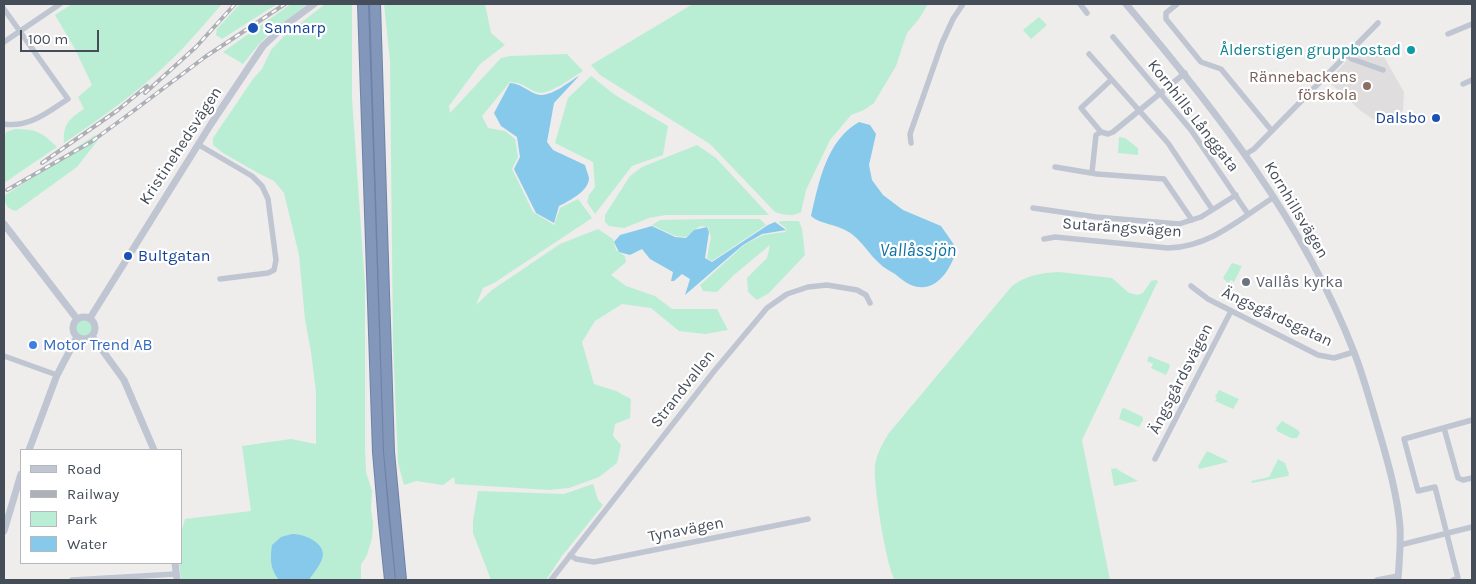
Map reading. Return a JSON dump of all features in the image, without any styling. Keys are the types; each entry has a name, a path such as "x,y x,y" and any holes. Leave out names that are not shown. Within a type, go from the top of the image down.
{"highway":[{"path":"363,4 378,452 390,580"},
{"path":"374,4 389,452 401,580"}],"street":[{"path":"4,42 60,4"},
{"name":"Kristinehedsvägen","path":"90,318 198,145 263,46 314,4"},
{"path":"911,143 910,134 942,43 953,19 963,4"},
{"path":"1080,4 1087,13"},
{"name":"Kornhillsvägen","path":"1126,4 1184,73 1246,154 1295,230 1323,282 1354,352 1391,473 1400,526 1398,578"},
{"path":"1177,4 1165,15 1166,19 1201,62 1221,69 1272,131"},
{"path":"4,9 68,98 30,122 18,125 4,124"},
{"path":"1246,154 1254,149 1378,23"},
{"path":"1448,34 1472,24"},
{"name":"Kornhills Långgata","path":"1113,37 1191,130 1248,214"},
{"path":"1089,54 1168,143 1212,209"},
{"path":"1347,55 1352,59 1383,70"},
{"path":"1098,133 1108,134 1113,132 1184,73"},
{"path":"1092,172 1098,133 1081,108 1111,80"},
{"path":"1462,84 1472,80"},
{"path":"198,145 252,176 262,186 268,199 276,260 274,270 266,274 220,279"},
{"path":"1055,167 1164,179 1192,220"},
{"path":"1032,208 1180,224 1201,217 1236,195"},
{"name":"Sutarängsvägen","path":"1044,239 1055,237 1182,248 1212,238 1274,198"},
{"path":"4,224 77,319"},
{"name":"Strandvallen","path":"551,580 715,370 767,308 787,294 808,287 827,285 857,290 866,295 870,303"},
{"name":"Ängsgårdsgatan","path":"1192,286 1208,299 1323,357 1334,358 1354,352"},
{"name":"Ängsgårdsvägen","path":"1156,459 1231,311"},
{"path":"83,317 90,318 95,327 92,336 85,339 77,337 72,328 74,323 77,319 83,317"},
{"path":"92,336 124,380 154,449"},
{"path":"29,449 57,375 77,337"},
{"path":"4,356 57,375"},
{"path":"1452,580 1458,578 1435,487 1418,490 1404,439 1472,420"},
{"path":"1444,428 1458,478 1463,480 1472,478"},
{"path":"4,532 20,477"},
{"name":"Tynavägen","path":"570,555 576,559 594,562 808,519"},
{"path":"1400,545 1472,527"},
{"path":"72,580 177,577 175,564"},
{"path":"1377,580 1398,578"}],"shaded area":[{"name":"Rännebackens förskola","path":"1356,50 1384,57 1404,92 1403,111 1380,124 1361,111 1328,81"}],"green space":[{"path":"72,4 222,4 184,47 158,72 119,104 64,143 68,123 84,109 78,97 92,85 75,49 55,15"},
{"path":"240,4 277,4 222,39 216,35 217,29"},
{"path":"291,4 308,4 272,31 243,64 223,52"},
{"path":"325,4 352,4 352,98 365,287 365,449 366,472 372,491 372,538 367,555 361,565 361,580 181,580 179,564 182,564 182,530 185,519 251,511 242,446 291,439 316,444 316,392 305,319 299,255 284,193 274,181 223,153 213,145 213,138 253,79 262,69 271,50 284,36"},
{"path":"384,4 485,4 491,33 505,45 480,64 449,106 450,113 501,58 567,54 583,71 560,86 541,93 521,84 510,82 482,116 488,128 505,131 515,139 518,157 512,169 533,212 554,225 560,208 578,199 592,218 494,283 483,288 476,305 492,290 560,244 598,229 613,239 616,250 625,256 626,262 611,275 626,286 655,296 672,309 717,309 728,330 705,334 679,331 651,308 622,304 595,321 582,342 594,384 616,391 631,399 630,418 615,424 613,436 621,445 617,463 599,477 569,488 549,490 455,484 454,477 443,485 416,481 404,485 398,463 393,343 390,61"},
{"path":"693,4 928,4 919,19 907,33 896,66 874,103 864,110 851,115 830,140 806,190 801,212 795,215 788,215 775,212 710,144 600,75 591,65"},
{"path":"1039,17 1047,25 1031,39 1023,30"},
{"path":"591,76 615,95 668,126 663,155 632,166 595,214 587,202 589,195 595,187 593,162 555,143 568,98"},
{"path":"15,129 38,132 57,147 4,183 4,142 6,132"},
{"path":"95,135 98,140 77,167 16,211 7,206 4,196"},
{"path":"1119,137 1125,138 1138,148 1138,155 1118,153"},
{"path":"697,145 716,158 769,215 666,215 649,218 624,228 609,226 605,222 605,215 630,176 642,167"},
{"path":"760,219 766,225 712,261 707,258 711,237 708,227 700,226 686,237 675,236 652,225 660,220"},
{"path":"799,221 802,229 805,255 769,293 757,300 748,292 747,278 767,258 770,245 735,274 717,292 703,291 700,285 744,245 763,235 785,232 787,229 778,222"},
{"path":"1232,263 1242,266 1234,282 1231,280 1228,283 1223,278"},
{"path":"1059,272 1112,278 1129,293 1138,295 1143,293 1151,281 1158,281 1082,440 1110,580 895,580 891,572 884,542 876,489 875,465 882,444 889,433 1012,286 1034,275"},
{"path":"84,319 90,322 93,328 90,334 84,337 78,334 75,328 78,322"},
{"path":"1149,356 1169,364 1170,367 1166,375 1151,368 1153,364 1147,361"},
{"path":"1219,390 1239,399 1233,409 1215,401"},
{"path":"1124,408 1143,417 1139,427 1119,419"},
{"path":"1282,421 1298,430 1300,433 1297,438 1291,438 1277,431 1276,428"},
{"path":"1207,451 1228,462 1199,469 1198,466"},
{"path":"1278,459 1285,463 1288,476 1252,483 1251,481 1269,477"},
{"path":"1116,468 1138,481 1114,486 1111,469"},
{"path":"593,484 598,500 603,505 562,556 546,580 491,580 473,533 478,491 564,494"}],"water":[{"path":"579,76 554,103 547,142 553,150 585,165 589,178 586,187 582,191 559,206 554,223 536,213 514,169 520,157 517,137 501,126 494,113 510,83 541,95 559,89"},
{"name":"Vallåssjön","path":"859,122 870,125 876,134 869,165 872,180 883,195 903,210 941,226 957,249 947,271 935,283 920,287 907,283 881,265 857,238 848,231 811,216 821,176 831,151 848,130"},
{"path":"775,222 786,230 762,234 743,245 685,295 690,279 682,274 674,281 671,281 673,272 650,259 642,249 630,255 619,252 614,242 620,235 652,226 675,237 686,238 694,230 707,227 709,232 705,258 712,262"},
{"path":"292,534 312,539 322,550 321,562 309,580 279,580 272,568 272,545 281,537"}],"railway":[{"path":"145,93 196,47 235,4"},
{"path":"7,190 91,142 205,57 285,4"},
{"path":"42,163 118,110 147,86"}],"place":[{"name":"Sannarp","path":"253,28"},
{"name":"Ålderstigen gruppbostad","path":"1411,50"},
{"name":"Rännebackens förskola","path":"1367,86"},
{"name":"Dalsbo","path":"1436,118"},
{"name":"Bultgatan","path":"128,256"},
{"name":"Vallås kyrka","path":"1246,282"},
{"name":"Motor Trend AB","path":"33,345"}]}
